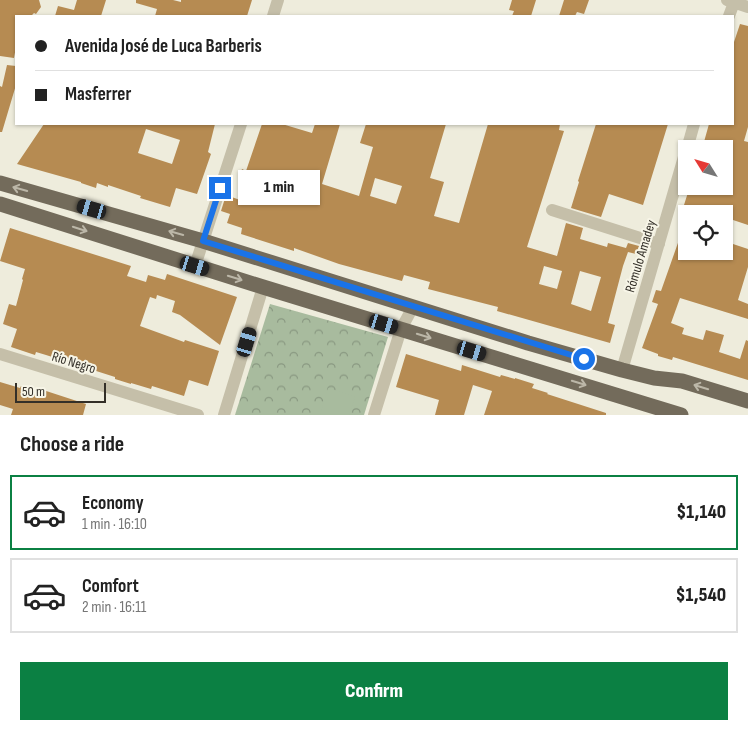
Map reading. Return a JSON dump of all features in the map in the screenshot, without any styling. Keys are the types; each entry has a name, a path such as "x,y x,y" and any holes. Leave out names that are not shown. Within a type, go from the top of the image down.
{"main road":[{"path":"0,183 203,241 622,370 654,378 682,381 748,401"},
{"path":"0,204 195,266 681,415"}],"street":[{"path":"273,15 278,0"},
{"path":"729,15 732,1 748,7"},
{"path":"195,266 240,125"},
{"name":"Rómulo Amadey","path":"689,140 694,125"},
{"name":"Rómulo Amadey","path":"622,370 678,176"},
{"path":"552,210 658,244"},
{"path":"224,415 263,287"},
{"path":"374,415 401,329 413,307"},
{"name":"Río Negro","path":"0,354 198,415"}],"green space":[{"path":"270,304 388,337 364,415 235,415"},
{"path":"328,388 355,397 349,415 320,415"}],"building":[{"path":"0,0 39,0 41,7 36,14 15,15 14,58 0,56"},
{"path":"77,0 106,0 101,15 55,15 58,6 74,10"},
{"path":"136,0 173,0 181,2 181,0 252,0 247,15 155,15 157,9 136,3"},
{"path":"512,0 536,0 531,15 512,15 514,11 509,10"},
{"path":"564,0 589,0 584,14 577,12 576,15 559,15"},
{"path":"740,24 748,26 748,127 744,141 748,142 748,225 733,220 733,205 684,205 687,195 733,195 733,140 705,140 709,125 734,125 734,42"},
{"path":"7,65 15,66 15,88 2,132 0,132 0,86 2,87"},
{"path":"43,125 215,125 208,152 211,154 197,194 176,188 170,207 140,198 141,196 108,185 108,187 97,183 96,188 17,164","holes":["146,129 180,140 172,164 138,153"]},
{"path":"262,125 285,125 312,133 315,125 340,125 322,184 359,196 373,147 360,143 366,125 446,125 430,178 444,182 434,216 459,223 488,125 560,125 559,130 564,131 527,247 557,256 566,223 583,228 580,239 607,247 608,243 626,248 628,243 639,246 636,254 628,252 623,266 608,323 615,325 610,343 497,311 498,307 428,289 430,282 404,275 402,281 241,234 242,228 227,223 230,214 221,211 226,195 240,200 246,182 239,180 242,169 246,171","holes":["375,178 402,186 396,204 370,196","544,266 562,271 557,289 539,284","580,271 601,277 591,311 571,304"]},
{"path":"596,125 668,125 643,205 609,194 601,217 571,208"},
{"path":"10,228 131,266 127,276 146,282 148,275 165,280 167,274 237,297 220,345 180,315 172,312 175,301 157,295 156,299 150,297 140,326 184,342 185,340 219,351 208,386 189,380 184,396 152,386 151,389 131,384 46,355 36,352 35,355 11,347 17,329 3,324 9,304 16,306 25,269 0,261"},
{"path":"678,243 678,260 733,260 733,244 748,249 748,267 738,300 748,304 748,319 680,298 671,323 684,328 682,334 703,340 706,330 724,335 719,352 740,359 746,340 748,341 748,380 673,357 672,360 658,356 658,354 642,348 658,304 652,302 656,290 661,291"},
{"path":"406,354 461,371 462,365 500,377 501,375 515,378 534,384 532,388 606,413 606,415 484,415 492,391 473,385 464,415 435,415 439,400 396,387"},
{"path":"0,382 36,391 37,388 86,404 83,415 11,415 13,409 0,405"}],"route":[{"path":"220,188 203,241 584,359"}]}
